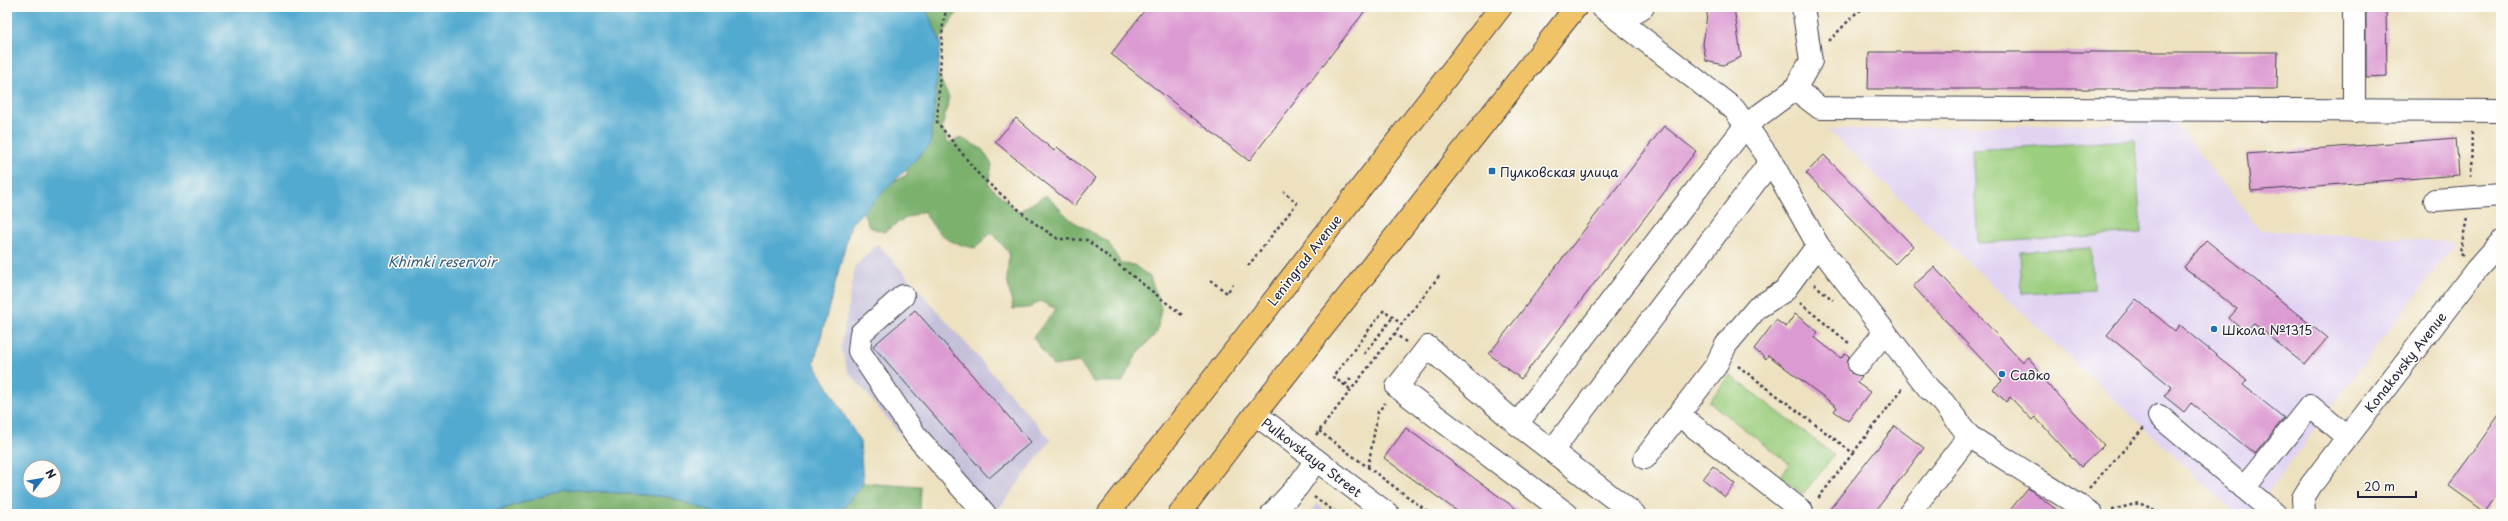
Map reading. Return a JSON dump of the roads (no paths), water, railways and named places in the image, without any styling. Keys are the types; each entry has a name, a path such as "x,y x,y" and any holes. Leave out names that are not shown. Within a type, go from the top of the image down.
{"main road":[{"name":"Leningrad Avenue","path":"1108,514 1149,459 1501,7"},
{"path":"1179,514 1255,414 1576,7"},
{"path":"1095,514 1149,459"},
{"path":"1183,514 1194,494"}],"street":[{"path":"1602,7 1734,110 1771,161 1818,245 1929,389 1943,402 1969,436 2090,510"},
{"path":"1620,21 1643,7"},
{"path":"1517,424 1746,125 1795,89 1811,60 1804,7"},
{"path":"2354,7 2354,111"},
{"path":"1795,89 1820,108 2501,111"},
{"path":"1552,451 1771,161"},
{"path":"2435,200 2501,195"},
{"name":"Konakovsky Avenue","path":"2304,514 2303,498 2347,437 2476,270 2501,242"},
{"path":"1645,458 1715,367 1726,345 1757,308 1784,291 1818,245"},
{"path":"903,296 860,333 859,351 916,436 985,514"},
{"path":"1860,364 1885,332"},
{"path":"1567,514 1397,387 1428,347 1517,424 1634,514"},
{"path":"2244,488 2310,406 2347,437"},
{"name":"Pulkovskaya Street","path":"1255,414 1388,514"},
{"path":"1679,415 1801,513"},
{"path":"2159,416 2275,514"},
{"path":"1909,514 1969,436"},
{"path":"1272,514 1298,486 1316,460"}],"water":[{"name":"Khimki reservoir","path":"7,7 925,7 941,42 930,145 851,224 814,363 860,442 863,483 839,514 718,514 669,497 565,489 488,514 7,514"}],"place":[{"name":"Пулковская улица","path":"1492,171"},
{"name":"Школа №1315","path":"2214,329"},
{"name":"Садко","path":"2002,374"}]}
